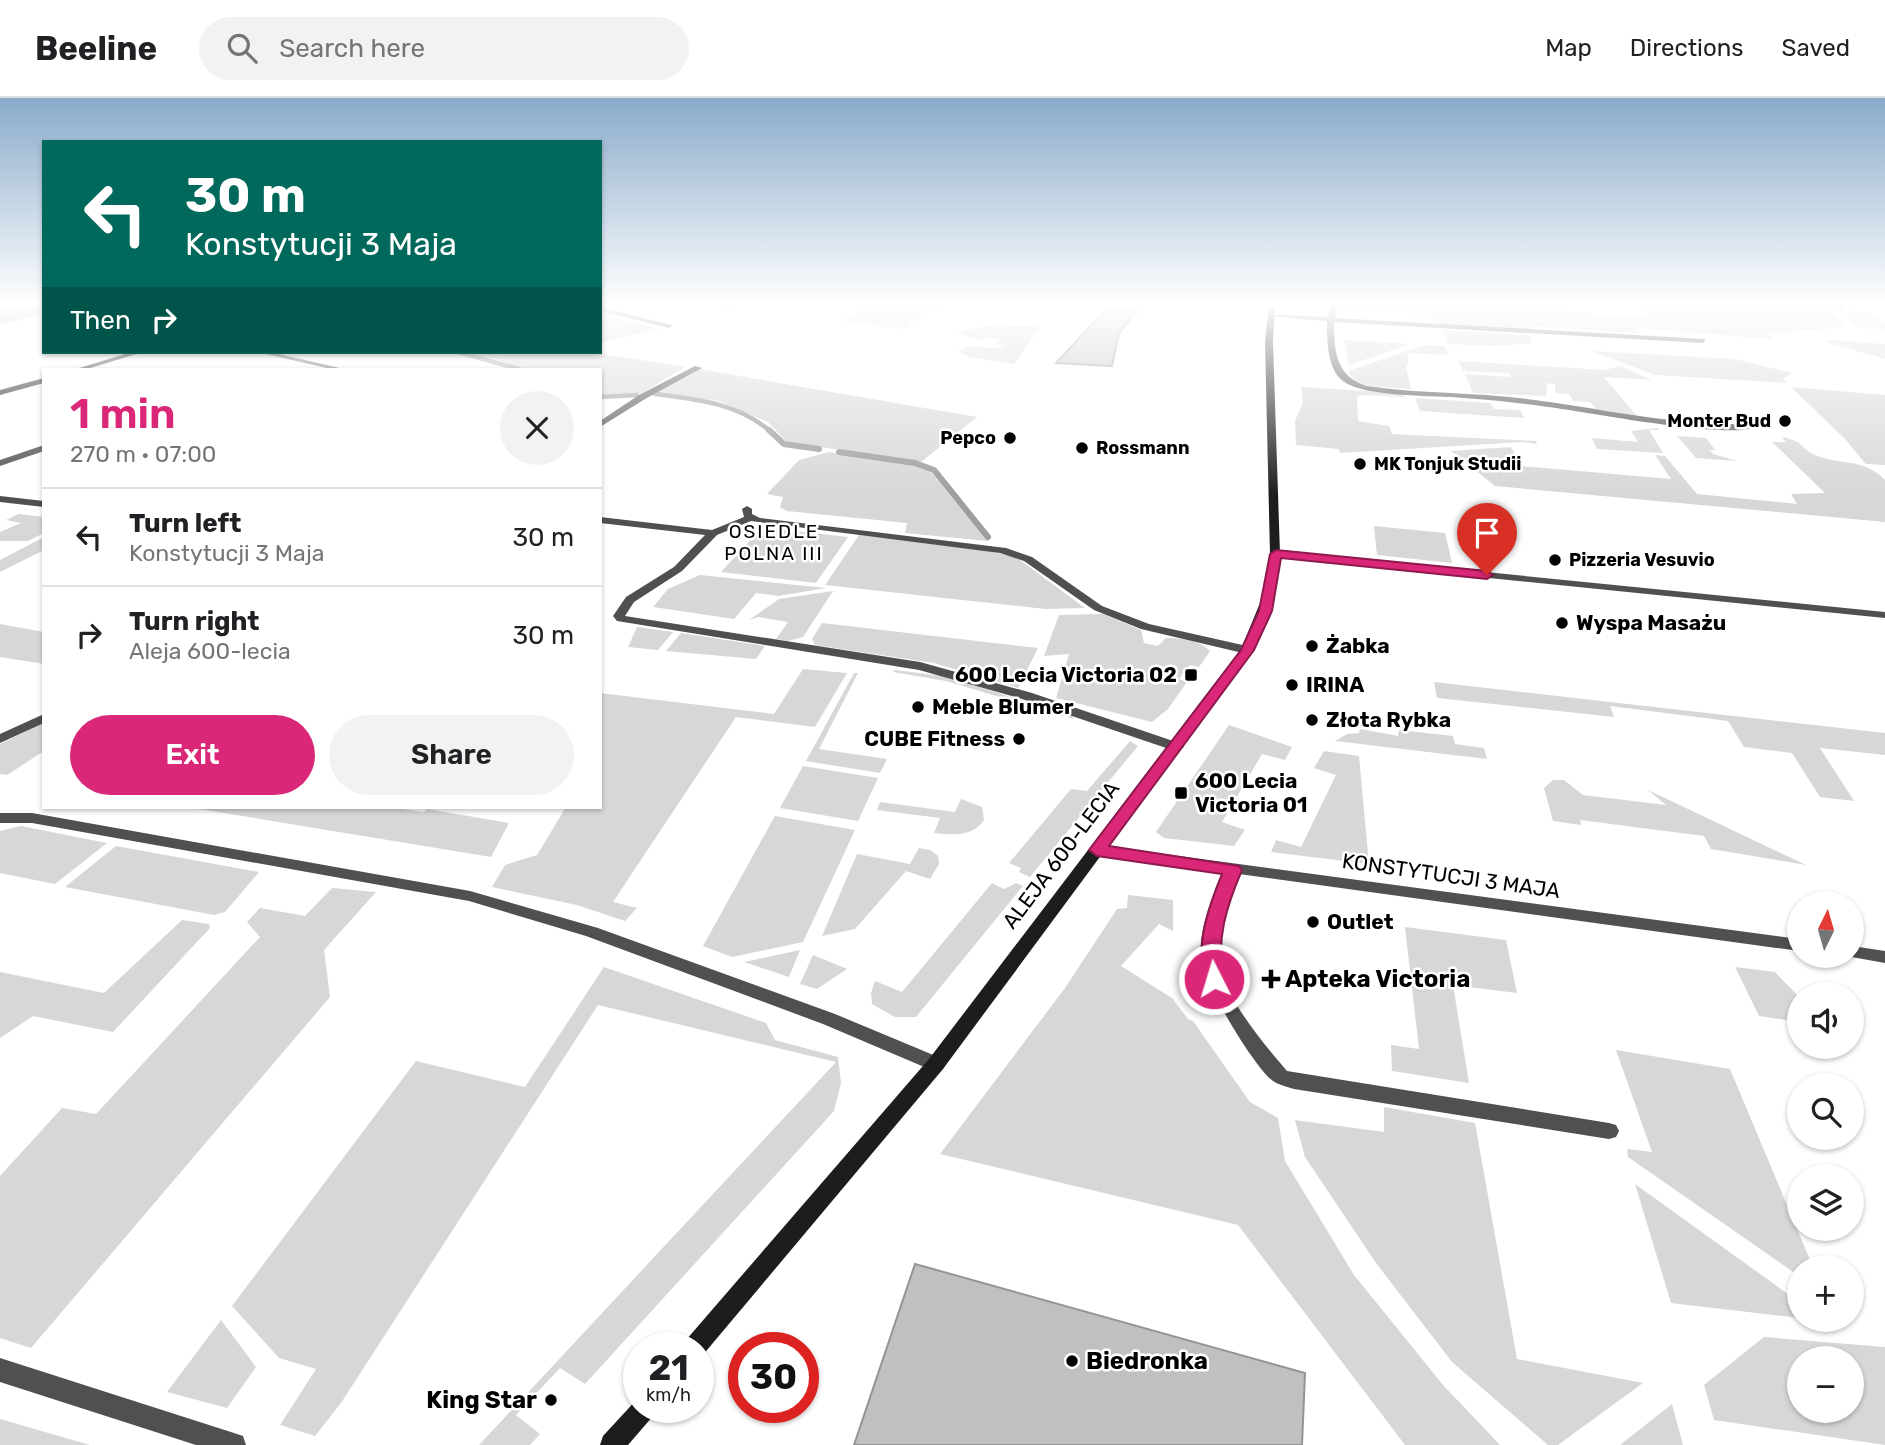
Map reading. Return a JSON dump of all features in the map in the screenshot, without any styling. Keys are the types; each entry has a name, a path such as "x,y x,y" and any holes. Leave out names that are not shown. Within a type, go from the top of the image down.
{"main road":[{"name":"ALEJA 600-LECIA","path":"709,1332 936,1064 1177,747 1247,650 1265,611 1276,554 1271,368"},
{"path":"0,393 42,381"},
{"path":"612,1445 631,1423"}],"street":[{"path":"602,424 642,397 698,368"},
{"path":"1338,368 1339,372 1353,384 1408,391 1514,398 1649,420 1748,426"},
{"path":"0,463 42,449"},
{"path":"0,499 42,504"},
{"path":"1177,747 1064,708 920,666 621,619 621,609 637,592 677,570 713,533 749,514 1002,550 1028,559 1080,598 1145,627 1247,650"},
{"path":"602,520 713,533"},
{"path":"1276,554 1885,615"},
{"path":"0,740 42,719"},
{"path":"0,818 32,818 470,896 592,932 829,1019 936,1064"},
{"name":"KONSTYTUCJI 3 MAJA","path":"1097,850 1787,944"},
{"path":"1233,870 1220,901 1209,960 1214,979 1280,1076 1294,1081 1609,1131"},
{"path":"1864,954 1885,957"},
{"path":"0,1370 234,1445"}],"shaded area":[{"path":"519,368 684,368 642,393 602,395 602,368"},
{"path":"1357,368 1406,368 1411,389 1370,386 1355,381 1348,371"},
{"path":"1462,368 1605,370 1624,368 1652,380 1604,377 1636,415 1597,409 1590,402 1573,401 1569,394 1555,393 1555,384 1547,383 1546,396 1473,393 1465,374 1510,377 1510,373 1463,371"},
{"path":"1636,368 1771,368 1792,373 1783,379 1787,383 1655,375"},
{"path":"699,369 977,417 921,462 787,442 768,422 719,401 656,393"},
{"path":"1301,387 1403,393 1405,397 1360,395 1357,398 1358,421 1389,426 1392,434 1536,441 1537,444 1522,442 1340,453 1339,449 1296,445 1295,421 1303,402"},
{"path":"1791,387 1885,395 1885,465 1866,464 1844,438"},
{"path":"1415,398 1490,403 1494,409 1520,410 1524,418 1420,411"},
{"path":"1657,428 1660,430 1649,430 1663,453 1597,449 1592,438 1638,442 1631,431"},
{"path":"1677,436 1706,438 1715,450 1710,450 1713,454 1737,461 1696,458"},
{"path":"1782,437 1798,443 1815,455 1868,468 1885,480 1885,522 1495,486 1451,451 1511,447 1522,466 1671,479 1655,455 1665,456 1697,494 1797,504 1791,494 1825,493 1772,442 1786,442"},
{"path":"829,452 917,465 932,473 988,541 905,533 907,523 787,511 780,507 783,497 767,494 799,460"},
{"path":"19,514 42,517 42,534 28,541 0,541 0,532 21,523 6,520"},
{"path":"1374,526 1445,533 1452,563 1377,555"},
{"path":"776,529 848,537 816,583 721,572 757,533"},
{"path":"859,535 965,546 1016,557 1085,608 1045,609 825,585"},
{"path":"42,538 42,551 0,572 0,560"},
{"path":"700,575 826,588 778,596 756,593 734,619 653,607 668,589"},
{"path":"833,591 803,637 788,641 776,639 788,622 758,617 749,620 779,599"},
{"path":"1103,614 1141,630 1144,643 1158,646 1166,638 1178,638 1195,642 1210,651 1199,667 1190,665 1179,679 1187,682 1168,709 1152,722 1056,698 1069,654 1044,656 1059,615"},
{"path":"822,623 1038,648 1018,688 934,663 815,645 812,639"},
{"path":"0,624 42,632 42,664 0,657"},
{"path":"637,627 673,632 658,650 628,647"},
{"path":"681,633 765,646 756,659 666,651"},
{"path":"803,669 847,673 815,727 736,717 613,902 637,908 625,921 577,905 492,887 505,865 537,855 565,809 602,809 602,693 774,714"},
{"path":"895,670 942,676 1071,715 1074,719 946,681 893,672"},
{"path":"854,673 858,673 819,749 887,759 880,773 806,761"},
{"path":"1434,682 1885,733 1885,755 1820,748 1854,801 1820,797 1792,753 1744,747 1728,721 1610,706 1614,717 1437,698"},
{"path":"42,724 42,752 7,775 0,774 0,744"},
{"path":"1229,725 1292,747 1285,760 1262,754 1222,822 1245,830 1234,846 1164,838 1156,832"},
{"path":"1360,729 1398,736 1399,730 1453,736 1455,744 1484,748 1487,759 1335,741 1347,734 1359,733"},
{"path":"1130,741 1138,746 1030,877 1019,872 1021,868 1009,863 1071,789 1087,791"},
{"path":"1324,751 1359,756 1369,864 1271,852 1276,840 1301,847 1336,775 1314,768"},
{"path":"803,766 878,778 858,821 780,808"},
{"path":"1553,780 1564,780 1583,795 1666,805 1648,790 1806,865 1711,849 1704,836 1580,820 1581,825 1553,821 1544,788"},
{"path":"961,799 982,807 984,820 979,826 962,834 934,833 940,818 877,810 880,802 955,812"},
{"path":"199,809 401,809 424,812 427,809 509,823 491,857"},
{"path":"775,816 855,830 803,942 732,957 703,946"},
{"path":"21,826 107,843 55,884 0,873 0,831"},
{"path":"116,846 259,872 225,912 214,915 65,887"},
{"path":"919,848 930,850 938,856 939,864 930,879 906,871 855,929 822,936 857,854 910,864"},
{"path":"992,883 1004,889 1016,883 1023,886 916,1017 895,1017 872,1004 871,993 875,981 902,992"},
{"path":"332,888 376,892 324,950 330,997 31,1348 0,1338 0,1176 62,1108 96,1114 260,937 247,922 260,908 305,916"},
{"path":"1128,895 1173,900 1173,931 1159,924 1121,966 1172,998 1188,1019 1193,1021 1250,1102 1278,1118 1285,1161 1354,1275 1443,1385 1500,1445 1405,1445 1238,1225 940,1154 1065,988 1117,909 1127,908"},
{"path":"182,920 209,924 210,928 113,1032 33,1016 0,1038 0,972 104,993"},
{"path":"1405,927 1506,940 1517,993 1453,985 1469,1083 1392,1071 1391,1045 1419,1049"},
{"path":"800,950 789,977 744,962"},
{"path":"813,955 847,969 817,989 800,984"},
{"path":"604,967 766,1023 775,1040 838,1057 841,1083 834,1111 632,1332 623,1332 623,1342 585,1384 560,1368 516,1415 540,1434 530,1445 479,1445 836,1062 598,1005 341,1403 315,1436 280,1425 316,1369 279,1358 232,1306 416,1061 525,1087"},
{"path":"1735,967 1775,972 1787,984 1787,1020 1759,1016"},
{"path":"1616,1050 1730,1069 1787,1205 1787,1241 1802,1241 1808,1255 1787,1255 1787,1268 1628,1157 1627,1149 1652,1152"},
{"path":"1384,1107 1475,1123 1517,1359 1643,1383 1558,1445 1548,1445 1452,1362 1376,1263 1305,1157 1295,1120 1384,1132"},
{"path":"1635,1184 1787,1293 1787,1317 1671,1303"},
{"path":"221,1320 256,1367 227,1408 167,1392"},
{"path":"1764,1337 1885,1347 1885,1445 1714,1420 1704,1385"},
{"path":"1672,1404 1683,1445 1620,1445"},
{"path":"0,1419 90,1445 0,1445"}],"building":[{"name":"Biedronka","path":"915,1264 1305,1373 1302,1445 854,1445"}],"waterway":[{"path":"655,394 716,404 745,415 771,432"},
{"path":"602,397 637,395"},
{"path":"769,430 784,444 819,449"},
{"path":"839,452 915,463 934,470 988,537"}],"place":[{"name":"Monter Bud","path":"1785,421"},
{"name":"Pepco","path":"1010,438"},
{"name":"Rossmann","path":"1082,448"},
{"name":"MK Tonjuk Studii","path":"1360,464"},
{"name":"Pizzeria Vesuvio","path":"1555,560"},
{"name":"Wyspa Masażu","path":"1562,623"},
{"name":"Żabka","path":"1312,646"},
{"name":"600 Lecia Victoria 02","path":"1191,675"},
{"name":"IRINA","path":"1292,685"},
{"name":"Meble Blumer","path":"918,707"},
{"name":"Złota Rybka","path":"1312,720"},
{"name":"CUBE Fitness","path":"1019,739"},
{"name":"600 Lecia Victoria 01","path":"1181,793"},
{"name":"Outlet","path":"1313,922"},
{"name":"Apteka Victoria","path":"1271,979"},
{"name":"Biedronka","path":"1072,1361"},
{"name":"King Star","path":"551,1400"}],"district":[{"name":"OSIEDLE POLNA III","path":"774,542"}],"route":[{"path":"1214,979 1209,960 1211,942 1220,901 1233,870 1097,850 1177,747 1247,650 1265,611 1273,583 1276,554 1487,575"}]}
